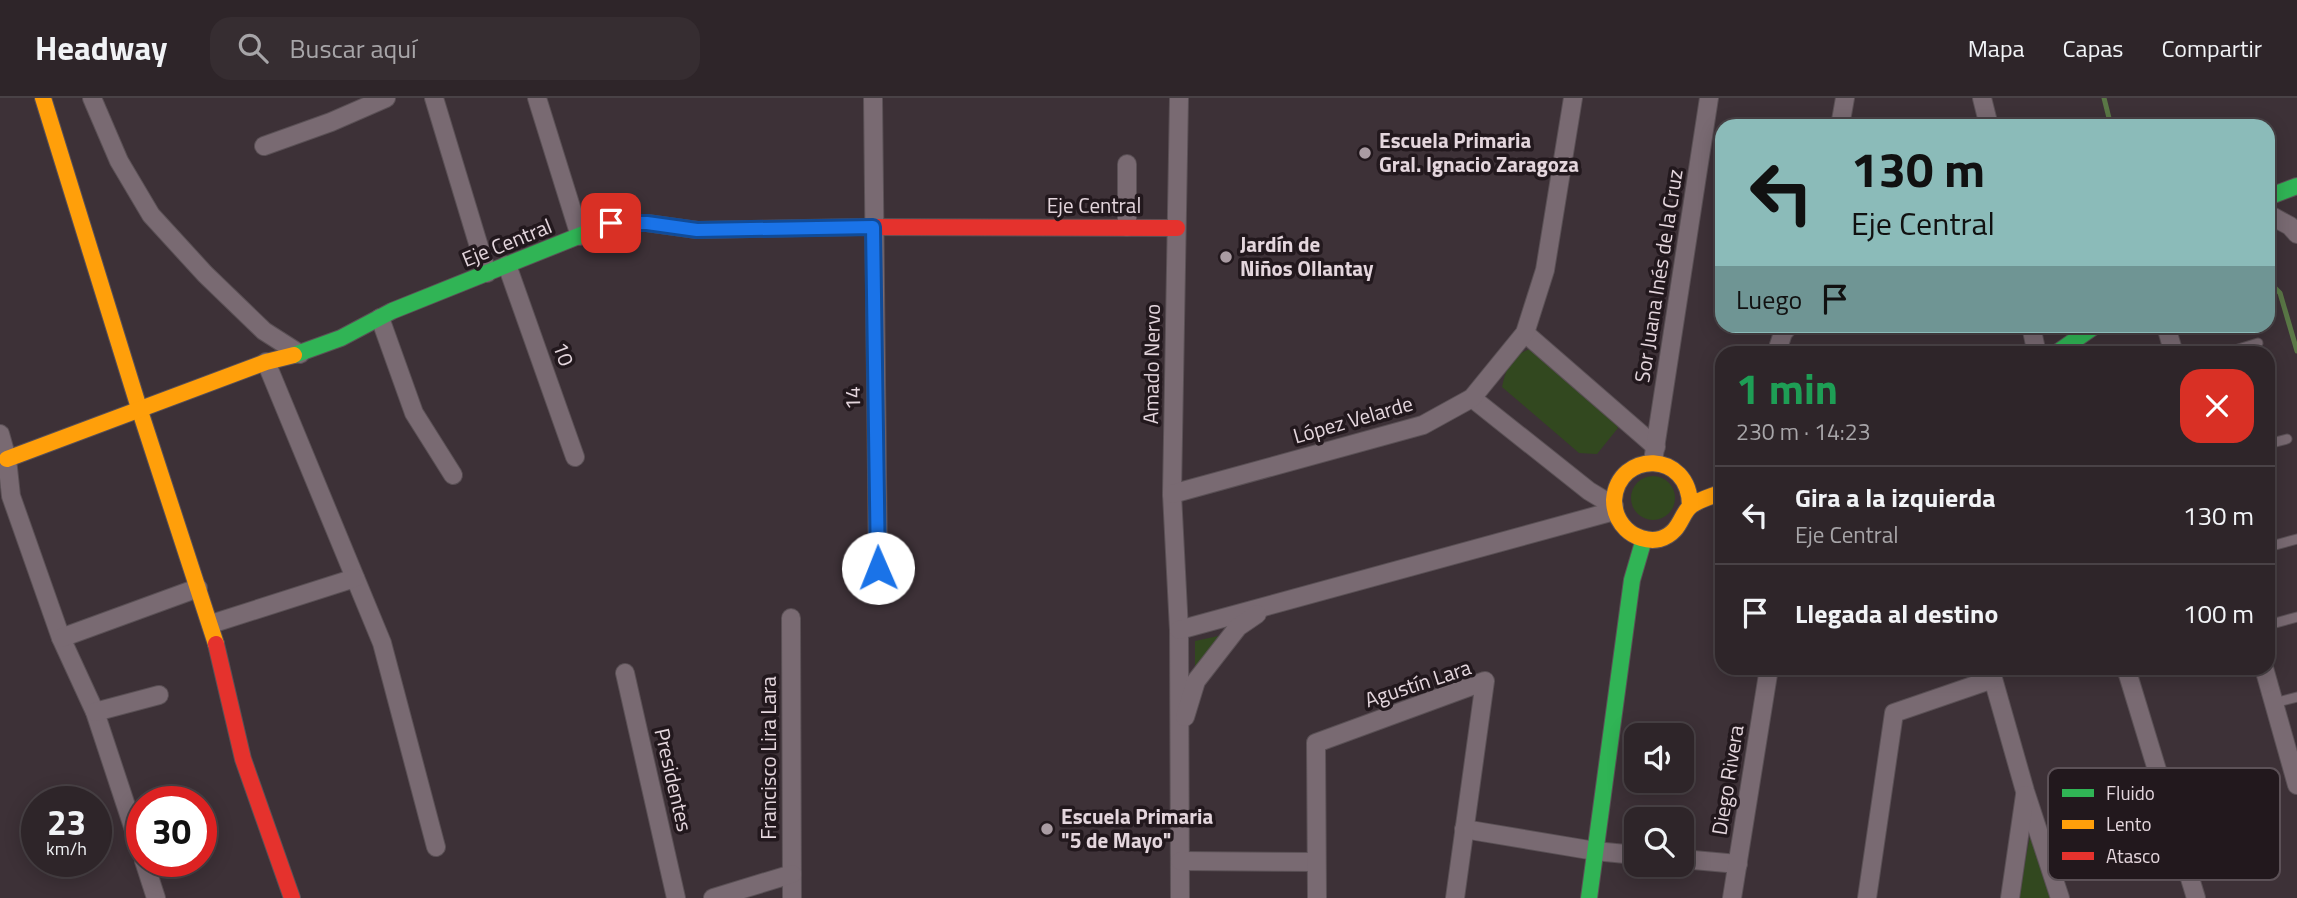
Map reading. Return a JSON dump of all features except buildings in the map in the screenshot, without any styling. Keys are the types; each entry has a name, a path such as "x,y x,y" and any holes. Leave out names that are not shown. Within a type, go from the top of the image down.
{"street":[{"path":"43,98 139,408 211,624 243,759 292,898"},
{"path":"92,98 119,161 151,215 205,274 264,331 300,354"},
{"path":"264,146 331,122 386,98"},
{"path":"434,98 487,273"},
{"path":"537,98 580,236"},
{"name":"14","path":"873,98 878,568"},
{"name":"Amado Nervo","path":"1178,98 1172,494 1179,630 1180,898"},
{"name":"López Velarde","path":"1172,494 1423,425 1472,398 1525,333 1545,270 1573,98"},
{"name":"Sor Juana Inés de la Cruz","path":"1655,454 1709,98"},
{"path":"1841,119 1845,98"},
{"path":"1982,98 1987,119"},
{"path":"1127,164 1127,227"},
{"path":"2275,194 2297,186"},
{"path":"2275,218 2295,228"},
{"name":"Eje Central","path":"7,459 139,408 341,338 392,311 611,223 647,223 697,230 873,227 1177,229"},
{"name":"10","path":"507,265 575,457"},
{"path":"380,318 414,413 453,475"},
{"path":"1525,333 1682,476 1689,490 1690,506 1685,521 1674,532 1659,539 1644,539 1621,524 1614,509 1613,494 1619,479 1631,467 1655,454"},
{"path":"2067,346 2085,333"},
{"path":"266,362 382,643 436,847"},
{"path":"1472,398 1614,509"},
{"path":"0,434 7,459 11,496 61,638 94,712 126,807"},
{"path":"1690,506 1715,495"},
{"path":"1179,630 1614,509"},
{"path":"1588,898 1632,580 1644,539"},
{"path":"211,624 355,578"},
{"path":"61,638 198,588"},
{"path":"1179,737 1196,681 1238,627 1268,606"},
{"name":"Francisco Lira Lara","path":"790,618 792,898"},
{"name":"Presidentes","path":"625,673 676,898"},
{"name":"Diego Rivera","path":"1732,898 1768,675"},
{"path":"1867,898 1894,713 1989,675"},
{"path":"1992,675 2048,861"},
{"path":"2128,675 2156,768"},
{"path":"2266,675 2297,785"},
{"name":"Agustín Lara","path":"1317,898 1316,743 1485,681 1455,898"},
{"path":"94,712 159,695"},
{"path":"2010,898 2025,791"},
{"path":"1464,829 1624,854"},
{"path":"1694,860 1738,864"},
{"path":"1180,861 1316,862"},
{"path":"713,898 792,874"},
{"path":"149,877 156,898"},
{"path":"2054,880 2060,898"},
{"path":"2191,880 2196,898"}],"lane":[{"path":"2249,346 2259,343"},
{"path":"2275,442 2287,439"},
{"path":"2275,545 2297,539"},
{"path":"2275,623 2297,617"},
{"path":"2274,703 2297,697"}],"green space":[{"path":"1534,348 1613,415 1618,428 1597,454 1579,453 1502,387 1506,373 1516,357"},
{"path":"1653,476 1669,482 1675,498 1669,514 1653,520 1637,514 1631,498 1637,482"},
{"path":"1223,635 1195,671 1195,641"},
{"path":"2032,826 2051,898 2018,898"}],"waterway":[{"path":"2104,98 2109,119"},
{"path":"2275,288 2280,293 2297,351"}],"traffic: fast":[{"path":"2275,194 2297,186"},
{"path":"294,355 341,338 392,311 611,223 647,223 697,230 859,227"},
{"path":"2066,346 2085,333"},
{"path":"1589,898 1632,580 1644,539"}],"traffic: slow":[{"path":"43,98 139,408 216,644"},
{"path":"7,459 266,362 294,355"},
{"path":"1690,506 1687,488 1679,474 1667,466 1654,463 1640,465 1628,472 1618,484 1614,500 1617,515 1626,529 1641,538 1655,540 1673,532 1688,508 1715,495"}],"traffic: jam":[{"path":"859,227 1177,228"},
{"path":"216,644 243,759 292,898"}],"place":[{"name":"Escuela Primaria Gral. Ignacio Zaragoza","path":"1365,153"},
{"name":"Jardín de Niños Ollantay","path":"1226,257"},
{"name":"Escuela Primaria \"5 de Mayo\"","path":"1047,829"}],"route":[{"path":"611,223 647,223 697,230 873,227 878,568"}]}
